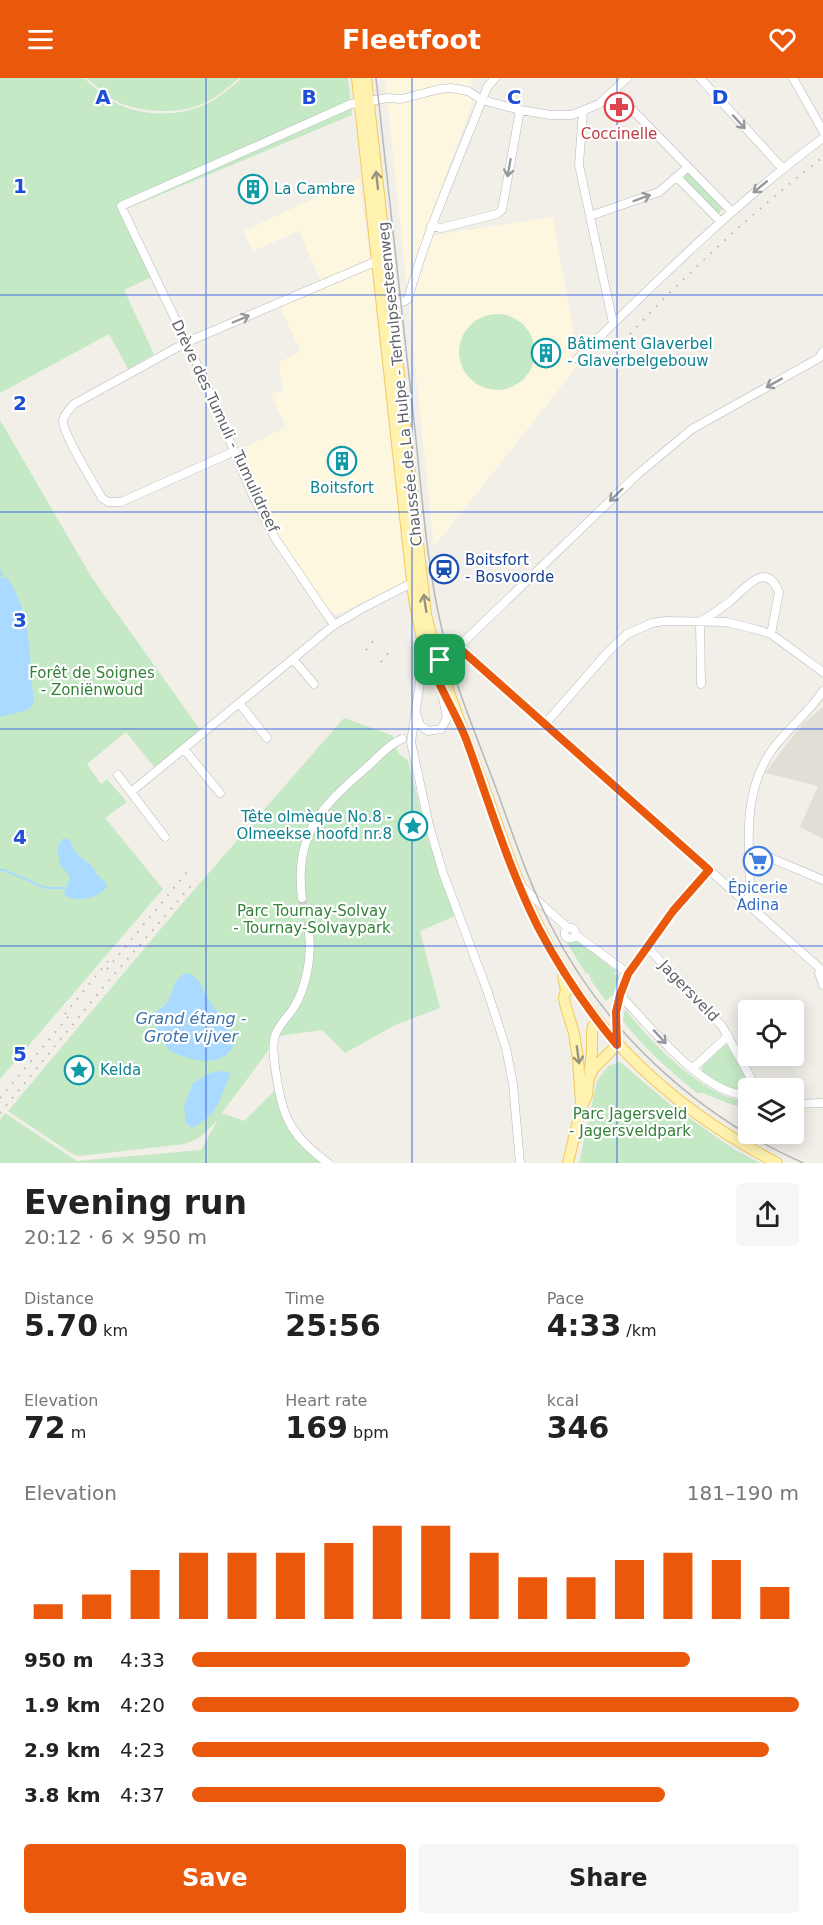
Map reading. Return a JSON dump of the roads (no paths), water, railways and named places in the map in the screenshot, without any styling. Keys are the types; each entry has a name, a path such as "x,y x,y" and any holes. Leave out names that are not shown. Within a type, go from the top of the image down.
{"main road":[{"path":"357,78 364,102"},
{"path":"364,102 366,78"},
{"name":"Chaussée de La Hulpe - Terhulpsesteenweg","path":"364,102 377,261 411,585 419,630 435,662 463,731"},
{"name":"Chaussée de La Hulpe - Terhulpsesteenweg","path":"364,102 391,304 422,587 438,683 463,731"},
{"path":"463,731 520,885 538,927 562,970 598,1022 617,1045 688,1108 723,1133 777,1163"},
{"path":"562,970 566,990 565,1004 574,1033 578,1059 581,1108"},
{"path":"568,1163 581,1108 587,1095 593,1026 598,1022"},
{"path":"589,1077 593,1069 617,1045"}],"street":[{"path":"391,304 408,299 431,226 482,100 495,78"},
{"path":"364,102 388,98 401,99 451,88 468,92 482,100 520,110 551,115 572,115 600,104 627,78"},
{"path":"700,78 782,168"},
{"path":"794,78 823,131"},
{"path":"614,91 731,211"},
{"name":"Drève des Tumuli - Tumulidreef","path":"334,626 275,538 253,496 187,342 121,206 351,104 364,102"},
{"path":"431,226 441,228 497,214 502,210 520,110"},
{"path":"583,111 579,165 613,323"},
{"path":"577,359 731,211 782,168 823,138"},
{"path":"590,216 659,192 688,167"},
{"path":"677,177 720,221"},
{"path":"234,451 121,502 108,502 102,498 69,438 63,418 74,405 187,342 377,261"},
{"path":"520,1163 513,1084 506,1048 440,863 406,737 416,712 421,675 425,669 458,647 639,474 692,429 819,358 823,352"},
{"path":"700,622 729,603 747,584 756,578 765,577 774,582 779,592 771,634"},
{"path":"130,792 334,626 363,608 411,585"},
{"path":"545,724 607,653 627,634 665,621 726,622 771,634 823,672"},
{"path":"700,622 701,684"},
{"path":"458,647 823,971 819,974 823,985"},
{"path":"293,659 314,684"},
{"path":"416,712 418,722 422,727 428,731 441,729 447,713 438,683"},
{"path":"745,903 750,892 748,817 755,782 773,748 820,699 823,691"},
{"path":"239,703 267,738"},
{"path":"302,898 300,867 317,817 341,790 389,747 406,737 415,735 422,727"},
{"path":"184,749 220,794"},
{"path":"117,775 165,837"},
{"path":"749,851 754,851 823,880"},
{"path":"617,1045 616,1022 620,995 628,974 673,911 709,870"},
{"path":"520,885 568,928 565,933 568,938 572,939 576,934 628,974"},
{"path":"309,934 309,952 302,989 275,1034 274,1056 279,1095 288,1122 309,1148 328,1163"},
{"name":"Jagersveld","path":"647,948 722,1026 751,1078"},
{"path":"620,995 692,1069 720,1088 738,1094"},
{"name":"Jagersveld","path":"692,1069 728,1036"},
{"path":"804,1104 823,1103"}],"water":[{"path":"0,578 7,578 26,622 34,703 28,710 0,717"},
{"path":"63,838 70,840 76,853 105,881 107,887 103,891 92,897 81,899 64,895 70,876 60,865 57,848"},
{"name":"Grand étang - Grote vijver","path":"186,973 199,982 209,1001 232,1033 234,1045 226,1055 220,1058 202,1061 173,1052 162,1040 152,1018 152,1014 167,1002 178,979"},
{"path":"221,1071 231,1073 218,1104 209,1116 192,1128 186,1123 184,1107 193,1083 210,1073"}],"waterway":[{"path":"0,570 3,578"},
{"path":"0,870 46,888 65,888"}],"tunnel":[{"path":"302,898 309,934"}],"tram line":[{"path":"376,78 425,528 437,608 460,693 528,874 541,906 571,961 596,998 624,1033 655,1065 689,1094 725,1120 803,1163"}],"railway":[{"path":"630,334 723,242 823,157"},
{"path":"366,650 375,639"},
{"path":"381,662 390,651"},
{"path":"107,969 187,872"},
{"path":"0,1113 106,984 196,880"},
{"path":"65,1014 109,960"},
{"path":"0,1098 73,1011"}],"place":[{"name":"Coccinelle","path":"619,107"},
{"name":"La Cambre","path":"253,189"},
{"name":"Bâtiment Glaverbel - Glaverbelgebouw","path":"546,353"},
{"name":"Boitsfort","path":"342,461"},
{"name":"Boitsfort - Bosvoorde","path":"444,569"},
{"name":"Tête olmèque No.8 - Olmeekse hoofd nr.8","path":"413,826"},
{"name":"Épicerie Adina","path":"758,861"},
{"name":"Kelda","path":"79,1070"}],"park label":[{"name":"Forêt de Soignes - Zoniënwoud","path":"92,682"},
{"name":"Parc Tournay-Solvay - Tournay-Solvaypark","path":"312,920"},
{"name":"Parc Jagersveld - Jagersveldpark","path":"630,1122"}]}
